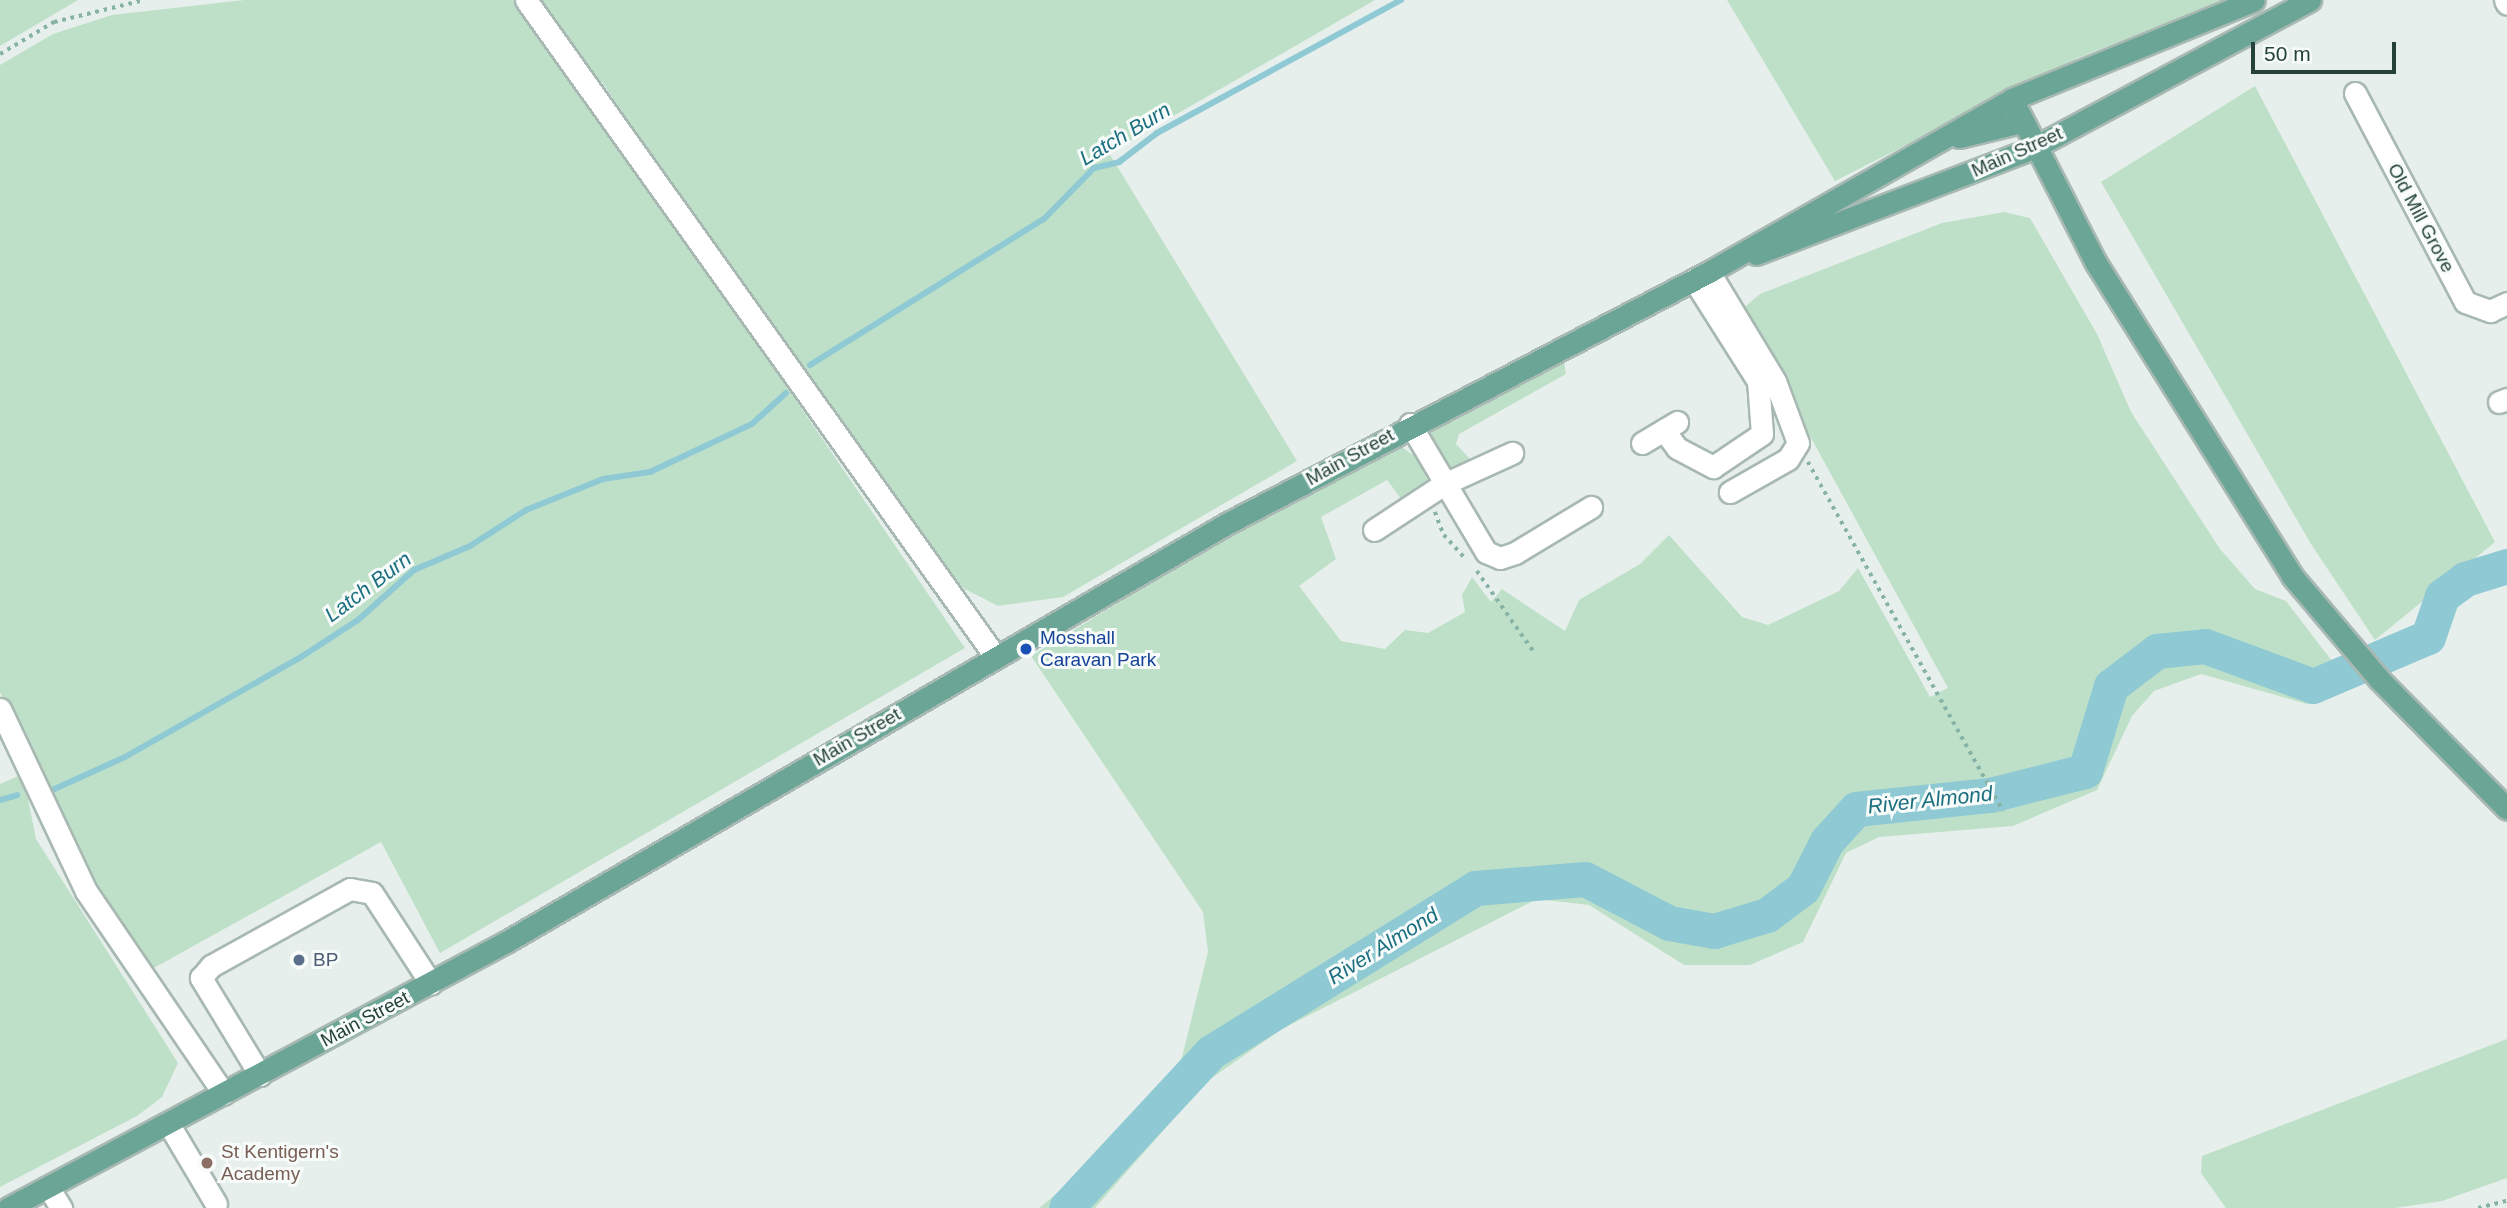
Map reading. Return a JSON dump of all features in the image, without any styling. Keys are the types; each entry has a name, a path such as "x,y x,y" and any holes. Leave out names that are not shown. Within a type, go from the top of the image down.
{"main road":[{"name":"Main Street","path":"8,1208 431,984 995,656 1410,424 1702,276 2012,99 2254,0"},
{"name":"Main Street","path":"1702,276 2033,148 2310,0"},
{"path":"2012,99 2033,148 2205,441 2292,576 2379,679 2507,809"},
{"name":"Main Street","path":"1936,143 2021,122"}],"street":[{"path":"526,0 995,656"},
{"name":"Old Mill Grove","path":"2355,93 2465,302 2490,311 2507,303"},
{"path":"1642,443 1671,426 1677,448 1713,467 1762,434 1758,381 1702,276"},
{"path":"1702,276 1775,381 1798,443 1788,459 1730,492"},
{"path":"1410,424 1438,490 1475,537 1500,558 1591,507"},
{"path":"1374,530 1438,490 1512,453"},
{"path":"0,709 86,891 224,1094"},
{"path":"260,1074 201,978 211,966 350,889 372,893 431,984"},
{"path":"167,1124 216,1204"},
{"path":"48,1187 61,1208"}],"path":[{"path":"0,54 54,22 144,0"},
{"path":"1798,443 1988,776 2003,811"},
{"path":"1438,490 1444,535 1486,581 1534,652"},
{"path":"2478,1208 2507,1201"}],"green space":[{"path":"0,0 78,0 0,46"},
{"path":"244,0 513,0 604,119 965,648 440,953 381,842 152,969 88,869 0,692 0,65 53,34 112,15"},
{"path":"535,0 1375,0 1109,153 1297,461 1063,597 998,606 963,588 797,372 602,82 592,78"},
{"path":"1727,0 2224,0 2078,58 1835,181"},
{"path":"2255,86 2495,542 2375,640 2311,544 2101,182"},
{"path":"2004,212 2030,218 2097,334 2131,412 2220,549 2255,589 2286,601 2351,686 2307,704 2201,674 2154,691 2132,716 2097,790 2013,826 1879,837 1846,853 1803,942 1750,965 1684,965 1589,905 1537,899 1282,1029 1206,1082 1095,1208 1039,1208 1125,1138 1181,1061 1208,952 1203,912 1031,656 1277,506 1396,443 1416,457 1431,487 1405,504 1387,480 1321,517 1336,559 1299,586 1341,641 1385,649 1405,630 1428,633 1465,612 1462,595 1472,577 1491,602 1502,589 1565,631 1579,600 1640,564 1669,535 1742,617 1768,625 1839,591 1858,568 1930,697 1948,688 1741,310 1760,294 1942,223"},
{"path":"1564,361 1566,374 1459,434 1456,444 1474,463 1451,468 1439,463 1429,445 1431,430"},
{"path":"23,774 36,839 178,1063 162,1097 137,1116 0,1187 0,784"},
{"path":"2507,1039 2507,1178 2442,1201 2395,1208 2226,1208 2201,1173 2202,1156"}],"waterway":[{"name":"Latch Burn","path":"810,365 1044,219 1094,168 1119,162 1157,133 1401,0"},
{"name":"Latch Burn","path":"50,791 125,757 301,657 358,620 414,570 470,546 526,510 603,479 650,472 752,424 786,393"},
{"name":"River Almond","path":"1066,1208 1211,1052 1475,888 1585,879 1669,923 1714,931 1767,915 1803,888 1827,841 1856,809 1990,795 2085,771 2111,686 2157,651 2205,646 2313,686 2428,637 2442,596 2465,579 2507,566"},
{"name":"Latch Burn","path":"0,800 17,795"}],"place":[{"name":"Mosshall Caravan Park","path":"1026,649"},
{"name":"BP","path":"299,960"},
{"name":"St Kentigern's Academy","path":"207,1163"}]}
